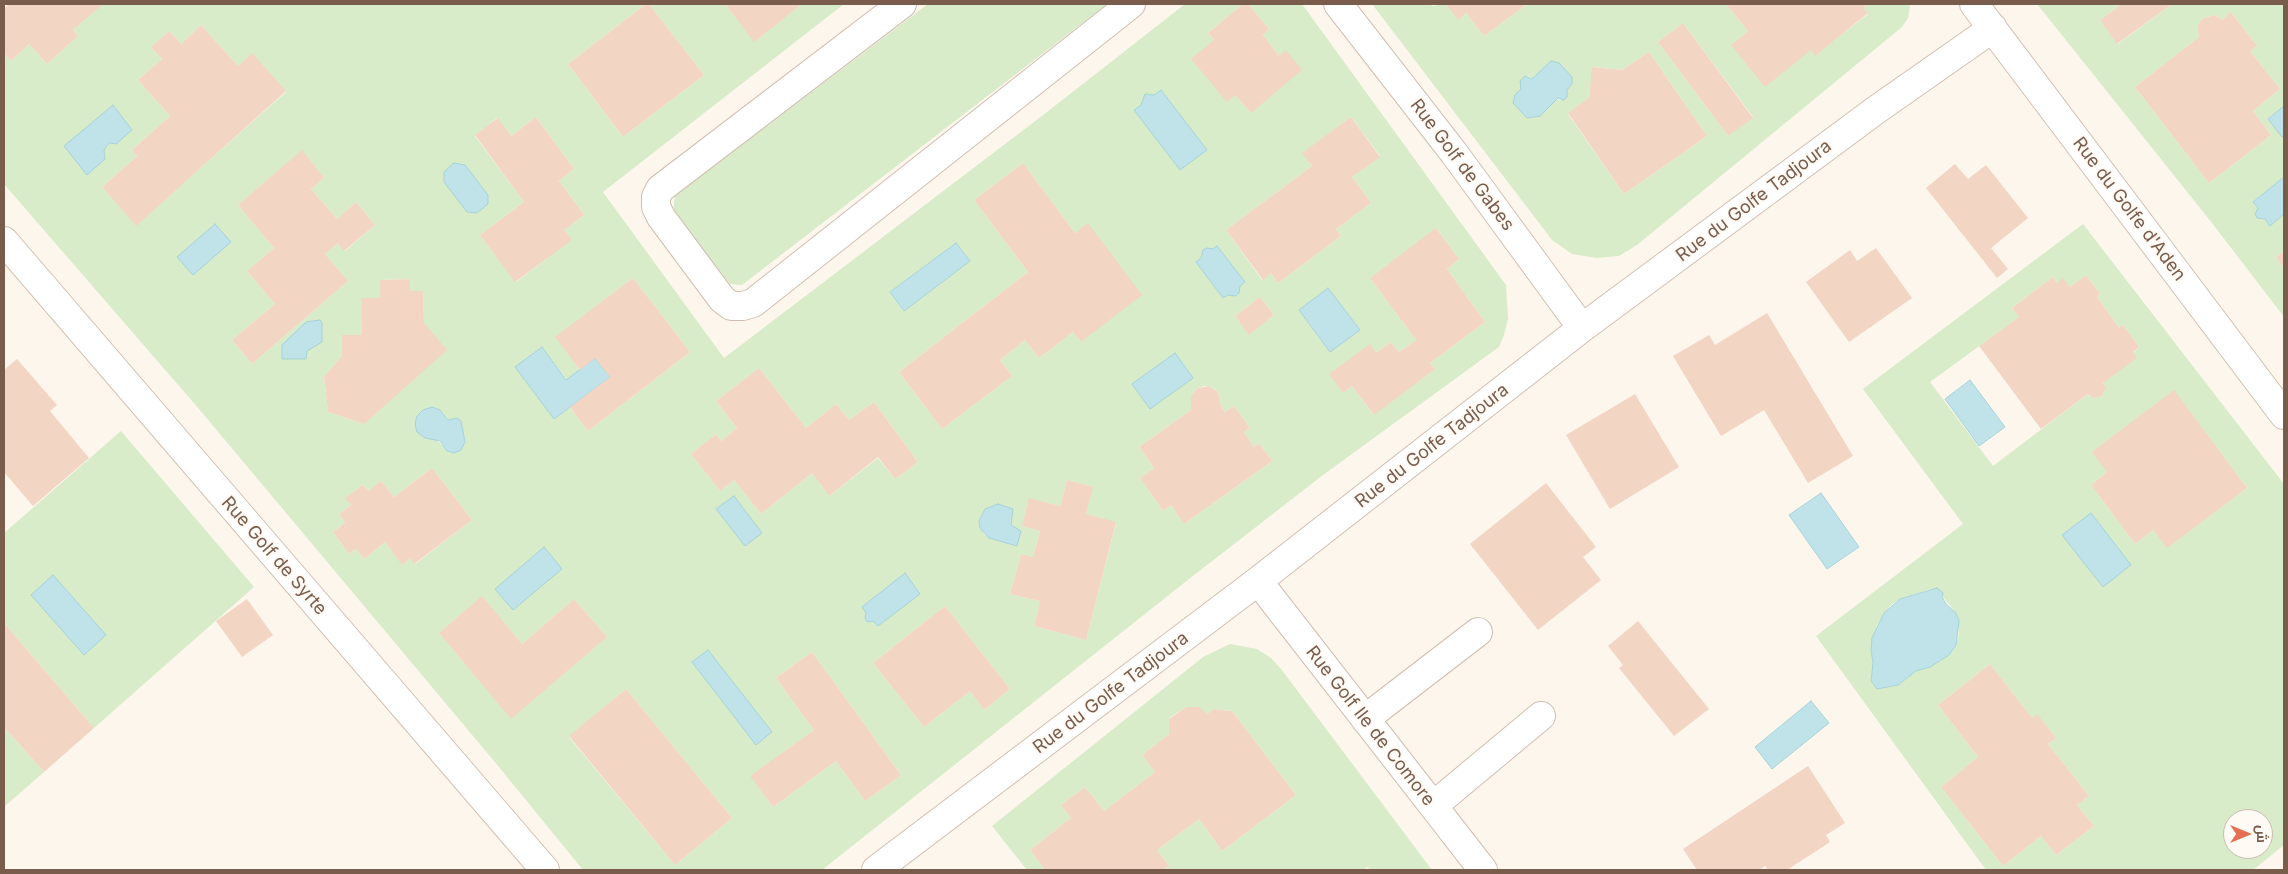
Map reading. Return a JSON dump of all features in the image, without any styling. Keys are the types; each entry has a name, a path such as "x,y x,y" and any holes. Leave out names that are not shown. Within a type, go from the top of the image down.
{"street":[{"path":"902,4 660,189 656,197 656,207 661,217 722,299 731,306 743,306 753,303 1131,4"},
{"name":"Rue Golf de Gabes","path":"1338,4 1460,161 1582,328"},
{"name":"Rue du Golfe d'Aden","path":"1974,4 1994,28 2284,415"},
{"name":"Rue du Golfe Tadjoura","path":"876,870 1258,581 1582,328 1876,110 1994,28"},
{"name":"Rue Golf de Syrte","path":"4,241 545,870"},
{"name":"Rue Golf Ile de Comore","path":"1258,581 1483,870"},
{"path":"1365,719 1478,632"},
{"path":"1433,806 1541,716"}],"green space":[{"path":"102,4 646,4 568,64 623,137 704,75 649,4 725,4 754,41 802,4 844,4 603,192 724,358 1047,112 1185,4 1243,4 1208,33 1214,40 1235,95 1251,113 1279,56 1263,35 1269,29 1248,4 1302,4 1506,285 1508,319 1499,347 1323,475 822,870 583,870 199,409 4,184 4,53 11,61 29,44 47,64 78,36 73,30","holes":["201,25 238,66 252,54 286,92 136,225 102,187 137,156 132,150 170,116 138,80 162,59 151,47 169,31 181,44","1161,91 1206,150 1134,110","536,117 574,169 559,181 584,215 564,230 571,240 516,282 480,235 524,202 475,136 497,118 511,136","1351,117 1380,156 1352,177 1371,203 1336,229 1341,236 1278,283 1271,273 1262,280 1226,230 1312,166 1303,153","132,130 106,146 104,151 105,159 64,146","302,151 324,178 311,189 337,219 356,202 375,225 345,251 338,243 325,254 348,281 252,364 232,340 275,304 247,271 274,248 238,205","1023,163 1075,233 1088,224 1081,342 1073,332 1039,358 1025,340 1000,360 1012,376 942,429 899,372 1028,272 974,200","1437,229 1459,259 1447,269 1485,322 1430,363 1435,369 1373,414 1352,386 1343,393 1330,374 1370,345 1376,353 1391,342 1399,352 1416,340 1370,278","956,243 970,261 903,311 890,292","1217,246 1244,282 1240,286 1237,295 1228,295 1224,298 1197,262 1209,248 1213,250","633,278 690,352 588,431 570,407 554,419 542,347 567,380 580,370 556,337","410,279 410,291 423,291 424,323 364,424 328,412 324,377 342,356 342,335 362,335 361,298 380,298 380,280","1260,297 1274,315 1249,334 1235,316","759,368 806,428 836,404 849,420 874,402 918,462 895,479 878,458 829,496 812,473 761,514 734,480 720,491 691,454 716,434 721,441 737,428 716,401","1209,386 1218,392 1221,406 1225,412 1234,406 1250,428 1244,432 1254,447 1259,443 1272,461 1184,524 1171,505 1163,511 1140,478 1154,468 1139,447 1191,410 1191,395 1198,388","429,408 440,410 450,421 457,418 465,442 450,453 416,420 419,413","432,468 472,520 415,564 410,558 402,564 385,542 364,559 356,549 349,554 333,532 345,523 339,514 351,505 346,498 363,485 368,491 381,481 394,497","1067,480 1092,487 1086,514 1116,523 1086,640 1034,626 1040,601 1010,594 1021,554 1033,557 1040,531 1022,526 1029,499 1060,506","1011,520 1017,546 983,534","482,597 522,644 574,599 607,637 511,718 439,633","945,606 1010,689 984,710 970,691 924,727 873,663","812,652 901,775 865,801 836,761 773,807 751,776 814,730 776,678","626,689 732,818 675,865 569,737"]},
{"path":"928,4 1107,4 742,285 730,284 673,212 675,196"},
{"path":"1372,4 1430,4 1432,6 1446,4 1458,19 1466,13 1484,36 1527,4 1726,4 1748,31 1731,45 1811,50 1815,55 1868,14 1863,8 1869,4 1909,4 1908,18 1902,27 1637,245 1619,256 1597,258 1572,254 1552,240","holes":["1683,23 1753,117 1728,136 1658,42","1649,52 1707,136 1624,194 1568,114 1589,98 1593,67 1622,70","1528,76 1562,100 1515,95 1521,89 1523,77"]},
{"path":"2037,4 2122,4 2100,20 2118,44 2172,4 2284,4 2284,106 2268,119 2284,136 2284,177 2253,202 2270,225 2284,214 2284,251 2276,257 2284,268 2284,317 2212,223","holes":["2231,12 2257,46 2250,51 2280,89 2253,111 2271,135 2209,183 2135,87 2199,37 2197,27 2202,19 2214,15 2222,20"]},
{"path":"2083,224 2284,484 2284,845 2273,854 2273,809 2223,809 2223,859 2267,859 2253,870 1986,870 1816,636 1963,524 1863,389","holes":["2086,275 2100,294 2097,297 2119,328 2123,325 2139,347 2103,383 2106,388 2102,396 2093,398 2088,394 1993,466 1930,382 2019,317 2012,308 2053,277 2057,283 2070,287","2174,391 2247,488 2167,547 2153,530 2135,544 2091,485 2107,472","1931,589 1942,596 1956,613 1959,633 1956,645 1949,655 1930,667 1916,671 1898,685 1877,689 1871,681 1873,663 1871,650 1877,625 1891,605 1900,599","1990,664 2032,718 2037,715 2056,738 2048,744 2089,796 2077,805 2094,826 2056,855 2041,836 2003,866 1941,787 1978,757 1938,705"]},
{"path":"121,431 254,587 94,728 4,623 4,533"},
{"path":"1230,644 1257,649 1271,658 1281,669 1432,870 1371,870 1367,867 1363,870 1163,870 1169,866 1157,850 1199,819 1222,851 1296,795 1232,711 1214,709 1207,714 1186,707 1169,718 1169,734 1142,755 1155,772 1104,811 1085,787 1061,805 1071,818 1030,850 1045,870 1027,870 992,826 1203,657"},
{"path":"4,727 44,772 4,807"}],"water":[{"path":"1551,61 1559,63 1572,77 1572,84 1567,90 1567,97 1564,100 1558,98 1540,116 1527,118 1513,103 1515,95 1521,89 1520,81 1525,76 1532,79"},
{"path":"1161,90 1207,150 1180,170 1134,110 1141,105 1145,94 1154,95"},
{"path":"113,105 132,130 116,144 110,143 106,146 104,151 105,159 87,175 64,146"},
{"path":"2284,106 2284,136 2282,137 2268,119"},
{"path":"454,163 465,165 488,195 488,204 477,213 467,212 444,182 444,172"},
{"path":"2284,177 2284,214 2270,226 2265,219 2257,218 2255,214 2258,208 2253,202"},
{"path":"215,224 231,242 193,275 177,257"},
{"path":"956,243 970,261 904,311 890,292"},
{"path":"1217,246 1245,282 1240,286 1239,293 1235,296 1228,295 1223,298 1196,262 1201,258 1203,250 1207,248 1213,249"},
{"path":"1328,288 1360,330 1330,352 1299,310"},
{"path":"320,320 322,323 322,342 307,351 306,359 282,359 282,345 306,322"},
{"path":"542,347 566,380 595,358 610,377 554,419 515,367"},
{"path":"1175,353 1193,378 1150,409 1132,384"},
{"path":"1970,380 2005,427 1979,446 1945,399"},
{"path":"432,407 440,410 448,420 457,418 461,421 465,442 461,450 454,453 447,451 440,441 425,438 417,432 415,424 417,416 423,410"},
{"path":"1821,493 1859,547 1827,569 1789,515"},
{"path":"734,496 762,533 745,546 716,509"},
{"path":"998,504 1013,509 1011,525 1021,531 1017,546 989,538 980,528 979,521 985,509"},
{"path":"2091,513 2131,565 2103,587 2062,535"},
{"path":"544,547 562,569 513,610 495,589"},
{"path":"905,573 920,594 878,626 873,621 867,622 865,618 866,613 862,607"},
{"path":"53,575 106,635 84,655 31,595"},
{"path":"1937,588 1943,593 1942,597 1946,604 1956,613 1959,621 1956,645 1949,655 1930,667 1916,671 1898,685 1877,689 1871,681 1873,663 1872,638 1884,613 1900,599"},
{"path":"708,650 772,732 756,745 692,662"},
{"path":"1811,701 1829,723 1772,769 1755,747"}],"building":[{"path":"9,4 103,4 73,30 78,36 47,64 29,44 11,61 4,53 4,9"},
{"path":"646,4 649,4 704,75 623,137 568,64"},
{"path":"725,4 802,4 754,42"},
{"path":"1243,4 1248,4 1269,29 1263,35 1279,56 1286,50 1302,70 1251,113 1235,95 1227,102 1191,59 1214,40 1208,33"},
{"path":"1446,4 1527,4 1484,36 1466,13 1458,20"},
{"path":"1726,4 1868,4 1863,8 1868,13 1815,56 1811,50 1765,87 1731,45 1748,31"},
{"path":"2122,4 2172,4 2117,44 2100,20"},
{"path":"2231,12 2257,46 2250,51 2280,89 2253,111 2271,135 2209,183 2135,87 2199,37 2197,27 2202,19 2214,15 2222,20"},
{"path":"1683,23 1753,118 1728,136 1658,42"},
{"path":"201,25 238,66 252,53 286,91 136,226 102,187 137,156 132,150 170,116 138,80 162,59 151,47 169,31 181,44"},
{"path":"1649,52 1707,136 1624,194 1568,113 1589,98 1592,67 1622,70"},
{"path":"536,117 574,169 559,181 584,215 564,230 572,240 515,282 480,235 524,202 475,135 498,118 511,136"},
{"path":"1351,117 1380,157 1352,177 1371,203 1336,229 1341,236 1278,283 1271,273 1263,280 1226,230 1312,166 1302,153"},
{"path":"302,150 324,178 311,189 337,219 356,202 375,225 344,251 338,243 325,254 348,281 252,364 232,340 275,304 247,271 274,248 238,205"},
{"path":"1023,163 1075,233 1088,223 1142,295 1081,342 1073,332 1039,358 1025,340 1000,360 1012,376 942,429 899,372 1028,272 974,200"},
{"path":"1955,164 1968,179 1986,165 2028,218 1991,248 2008,269 1997,278 1926,188"},
{"path":"1436,228 1459,259 1447,269 1485,322 1430,363 1435,369 1374,415 1352,386 1343,393 1329,374 1370,344 1376,353 1391,342 1399,352 1416,340 1370,278"},
{"path":"1876,248 1912,298 1849,342 1806,282 1850,250 1857,261"},
{"path":"2284,251 2284,268 2276,257"},
{"path":"2086,275 2100,294 2097,297 2119,328 2123,325 2139,347 2133,352 2137,358 2103,383 2106,388 2102,396 2093,398 2088,394 2041,429 1979,346 2019,317 2012,308 2053,277 2057,283 2063,278 2070,287"},
{"path":"633,278 690,352 588,431 570,407 610,377 595,358 580,370 555,337"},
{"path":"410,279 410,291 423,291 424,323 447,350 364,424 328,412 324,377 342,356 342,335 362,335 361,298 380,298 380,280"},
{"path":"1260,297 1274,315 1249,335 1235,316"},
{"path":"1767,313 1853,456 1808,483 1764,410 1721,436 1673,356 1709,335 1715,345"},
{"path":"17,359 57,405 50,411 89,458 33,506 4,472 4,370"},
{"path":"759,368 806,428 836,404 849,420 874,402 918,462 895,479 878,457 829,496 812,473 761,514 734,480 720,491 691,454 716,434 721,441 737,428 716,401"},
{"path":"1209,386 1218,392 1221,406 1225,412 1234,406 1250,428 1244,432 1254,447 1259,443 1272,461 1184,524 1171,505 1163,511 1140,478 1154,468 1139,447 1191,410 1191,395 1198,388"},
{"path":"2174,390 2247,488 2167,548 2153,530 2135,544 2091,485 2107,472 2092,452"},
{"path":"1635,394 1679,467 1610,509 1566,435"},
{"path":"432,468 472,520 414,564 410,558 402,565 385,542 364,559 356,549 349,554 333,532 345,523 339,514 351,505 345,498 363,485 368,491 381,481 394,497"},
{"path":"1067,480 1093,487 1086,514 1116,522 1086,640 1034,626 1040,601 1010,594 1021,554 1033,557 1040,531 1022,526 1029,498 1060,506"},
{"path":"1546,483 1596,547 1583,557 1601,580 1538,630 1470,544"},
{"path":"482,596 522,644 574,599 607,637 511,719 439,633"},
{"path":"247,599 273,635 242,657 216,621"},
{"path":"945,606 1010,689 984,710 970,691 924,727 873,663"},
{"path":"1638,621 1709,709 1674,736 1619,668 1623,665 1608,646"},
{"path":"4,623 94,728 44,772 4,727"},
{"path":"812,652 901,775 865,801 836,761 773,807 750,776 814,730 776,678"},
{"path":"1990,664 2032,718 2037,714 2056,738 2048,744 2089,796 2077,805 2094,826 2056,855 2041,836 2003,866 1941,787 1978,757 1938,705"},
{"path":"626,689 732,818 675,865 569,736"},
{"path":"1186,707 1199,707 1207,714 1214,709 1232,711 1296,795 1222,851 1199,819 1157,850 1169,866 1163,870 1045,870 1030,850 1071,818 1061,805 1085,787 1104,811 1155,772 1142,755 1169,734 1169,719"},
{"path":"1808,766 1845,823 1826,835 1830,842 1787,870 1768,870 1765,866 1759,870 1697,870 1683,849"}]}
